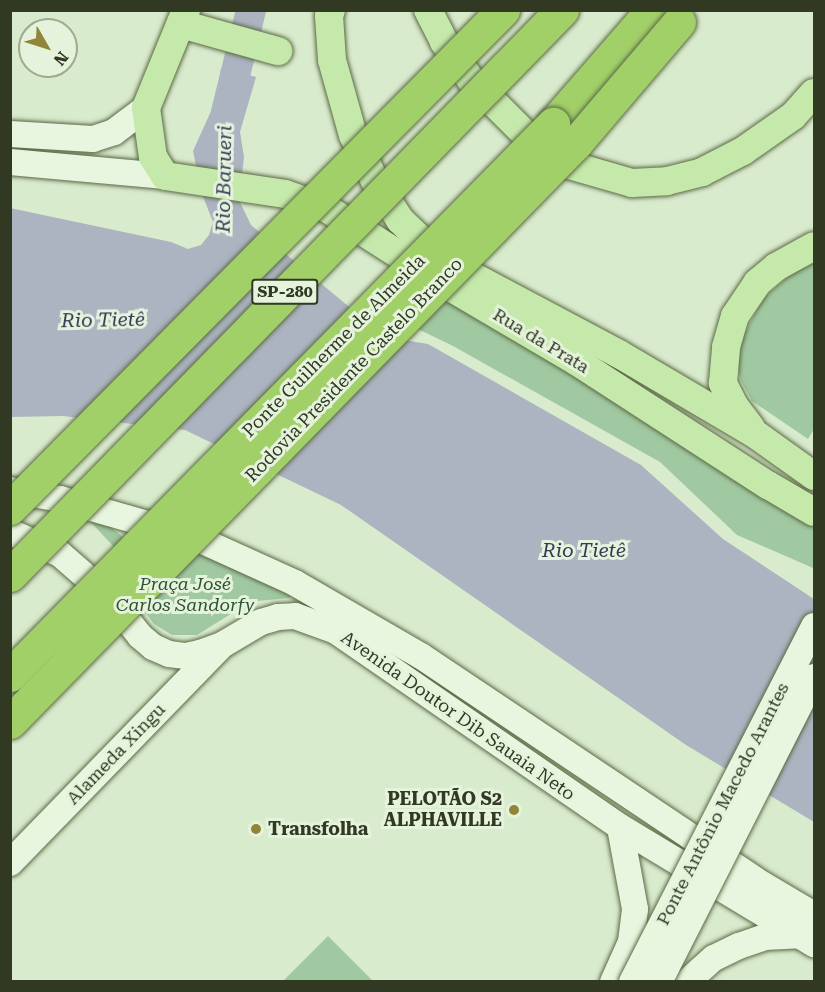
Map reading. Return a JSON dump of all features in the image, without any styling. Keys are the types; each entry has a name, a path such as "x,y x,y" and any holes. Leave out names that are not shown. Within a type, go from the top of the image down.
{"highway":[{"path":"10,508 503,10"},
{"name":"SP-280","path":"10,575 562,10"},
{"name":"Ponte Guilherme de Almeida","path":"10,675 553,124 668,14"},
{"name":"Rodovia Presidente Castelo Branco","path":"10,722 576,143 668,14"}],"main road":[{"path":"428,10 444,42 471,80 526,136 566,164 632,183 667,181 702,172 743,152 793,116 814,93"},
{"name":"Rua da Prata","path":"329,12 332,60 353,135 374,179 400,220 436,254 457,268 619,354 758,436 814,476"},
{"path":"10,134 93,140 114,132 146,108 184,17 208,30 278,51"},
{"path":"146,108 153,157 171,177"},
{"path":"10,162 171,177"},
{"name":"Rua da Prata","path":"171,177 285,194 326,208 440,281 576,361 768,485 814,512"},
{"path":"758,436 735,407 723,382 726,347 735,316 757,284 776,267 814,246"},
{"path":"10,490 99,510 179,535"},
{"name":"Avenida Doutor Dib Sauaia Neto","path":"10,532 60,554 121,607 140,636 153,647 169,654 193,655 222,645 261,621 279,617 295,616 336,631 620,827 807,940"},
{"path":"121,607 127,582 135,571 155,550 179,535"},
{"name":"Avenida Doutor Dib Sauaia Neto","path":"179,535 226,550 295,583 366,622 551,742 755,880 814,915"},
{"name":"Ponte Antônio Macedo Arantes","path":"632,981 814,626"},
{"name":"Alameda Xingu","path":"10,863 222,645"},
{"name":"Ponte Antônio Macedo Arantes","path":"659,981 814,677"},
{"path":"613,981 631,942 635,909 620,827"},
{"path":"631,942 662,953 687,981 714,958 765,937 807,940"}],"green space":[{"path":"814,263 814,429 808,439 752,401 741,381 737,362 742,338 763,299 791,274"},
{"path":"425,281 814,511 813,568 737,535 660,462 453,346 389,315"},
{"name":"Praça José Carlos Sandorfy","path":"87,518 100,518 124,538 205,554 291,594 290,598 257,601 242,607 197,635 172,635 154,624 139,604 141,576"},
{"path":"328,936 373,981 283,981"}],"water":[{"name":"Rio Tietê","path":"221,68 256,77 240,132 244,157 239,200 251,225 366,321 398,339 428,344 641,465 723,539 814,599 814,822 686,745 341,505 185,430 63,416 11,417 10,208 171,242 188,249 201,245 209,235 213,222 202,194 193,151 216,100"}],"waterway":[{"name":"Rio Barueri","path":"226,112 251,10"}],"place":[{"name":"PELOTÃO S2 ALPHAVILLE","path":"514,810"},
{"name":"Transfolha","path":"256,829"}]}
